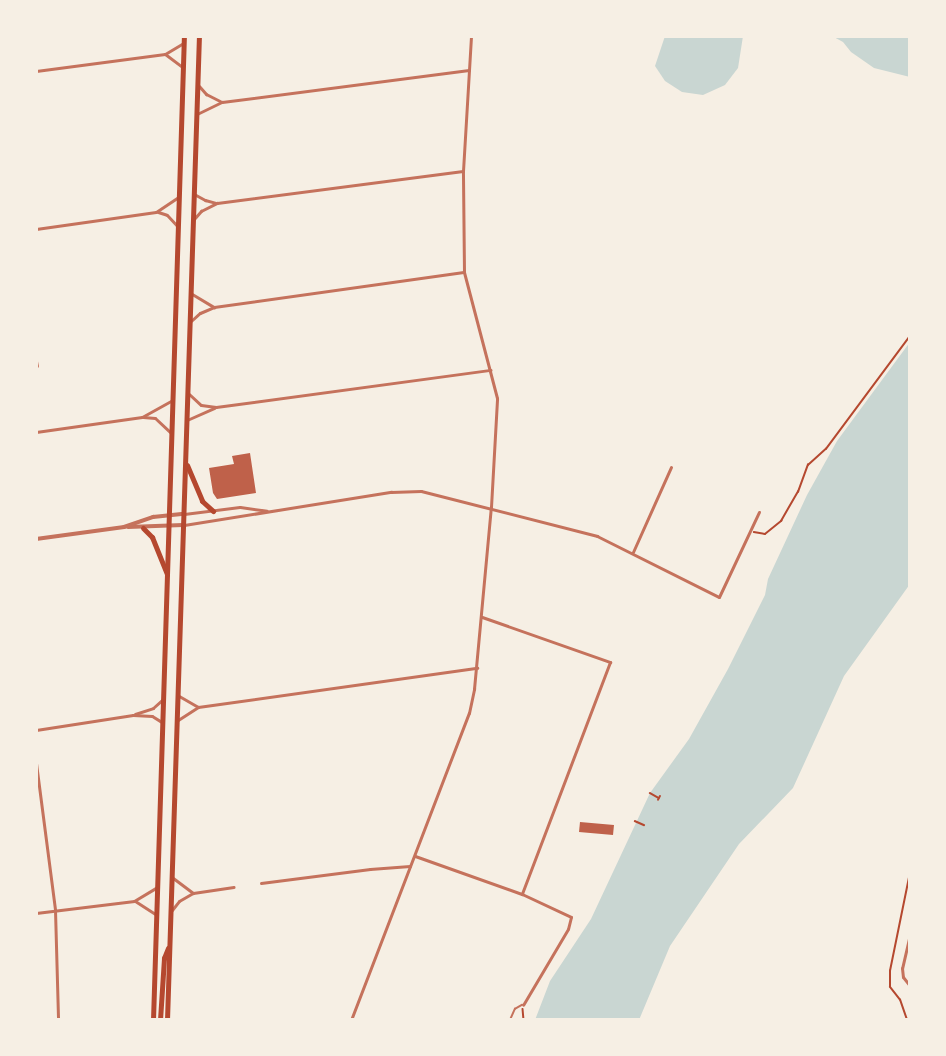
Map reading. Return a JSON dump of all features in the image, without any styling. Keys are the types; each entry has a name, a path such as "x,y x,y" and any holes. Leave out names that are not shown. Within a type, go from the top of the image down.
{"highway":[{"path":"167,1020 199,36"},
{"path":"153,1020 184,39"},
{"path":"186,463 202,501 213,512"},
{"path":"143,528 152,537 168,576"},
{"path":"158,864 162,849 165,773 169,769 176,773"},
{"path":"160,1020 164,958 170,944"}],"street":[{"path":"351,1020 469,713 477,668 491,507 497,398 491,370 476,326 464,272 463,171 471,36"},
{"path":"36,71 165,54 184,39"},
{"path":"165,54 183,69"},
{"path":"196,114 222,102 469,70"},
{"path":"197,85 207,94 222,102"},
{"path":"193,220 201,211 217,203 463,171"},
{"path":"194,193 205,200 217,203"},
{"path":"156,212 179,196"},
{"path":"36,229 156,212 167,215 178,228"},
{"path":"190,321 200,313 214,307 464,272"},
{"path":"191,293 214,307"},
{"path":"36,361 37,366"},
{"path":"188,393 201,405 216,407 491,370"},
{"path":"142,417 173,400"},
{"path":"187,420 216,407"},
{"path":"36,432 142,417 155,418 172,435"},
{"path":"633,552 671,467"},
{"path":"124,527 184,525 391,492 421,491 491,507 597,536 719,597 759,512"},
{"path":"36,539 124,527 153,518 240,507 268,511"},
{"path":"482,617 610,662 522,894"},
{"path":"178,720 198,707 477,668"},
{"path":"179,695 198,707"},
{"path":"36,730 134,715 153,708 164,699"},
{"path":"134,715 152,716 164,723"},
{"path":"36,763 55,910 58,1020"},
{"path":"415,856 522,894 568,914 572,922 523,1005"},
{"path":"261,884 370,869 410,866"},
{"path":"173,878 193,892"},
{"path":"36,913 134,900 158,887"},
{"path":"172,910 179,901 193,892 234,887"},
{"path":"134,900 156,915"},
{"path":"910,934 902,968 903,978 910,986"}],"lane":[{"path":"510,1020 515,1009 523,1005"}],"path":[{"path":"750,531 765,534 781,521 798,492 808,465 826,449 910,336"},
{"path":"650,793 659,798"},
{"path":"910,810 910,819"},
{"path":"635,821 644,825"},
{"path":"907,1020 900,1000 890,987 890,971 910,873"},
{"path":"523,1005 524,1020"}],"shaded area":[{"path":"665,36 743,36 738,68 725,85 703,95 682,92 665,81 655,66"},
{"path":"832,36 910,36 910,77 874,68 851,52 843,42"},
{"path":"910,342 910,584 844,676 793,788 739,844 670,946 639,1020 535,1020 550,981 591,919 650,793 689,739 728,669 765,595 768,579 807,495 837,441"}],"building":[{"path":"250,453 256,493 217,499 213,493 209,468 234,464 232,456"},
{"path":"580,822 614,825 613,835 579,832"}]}
